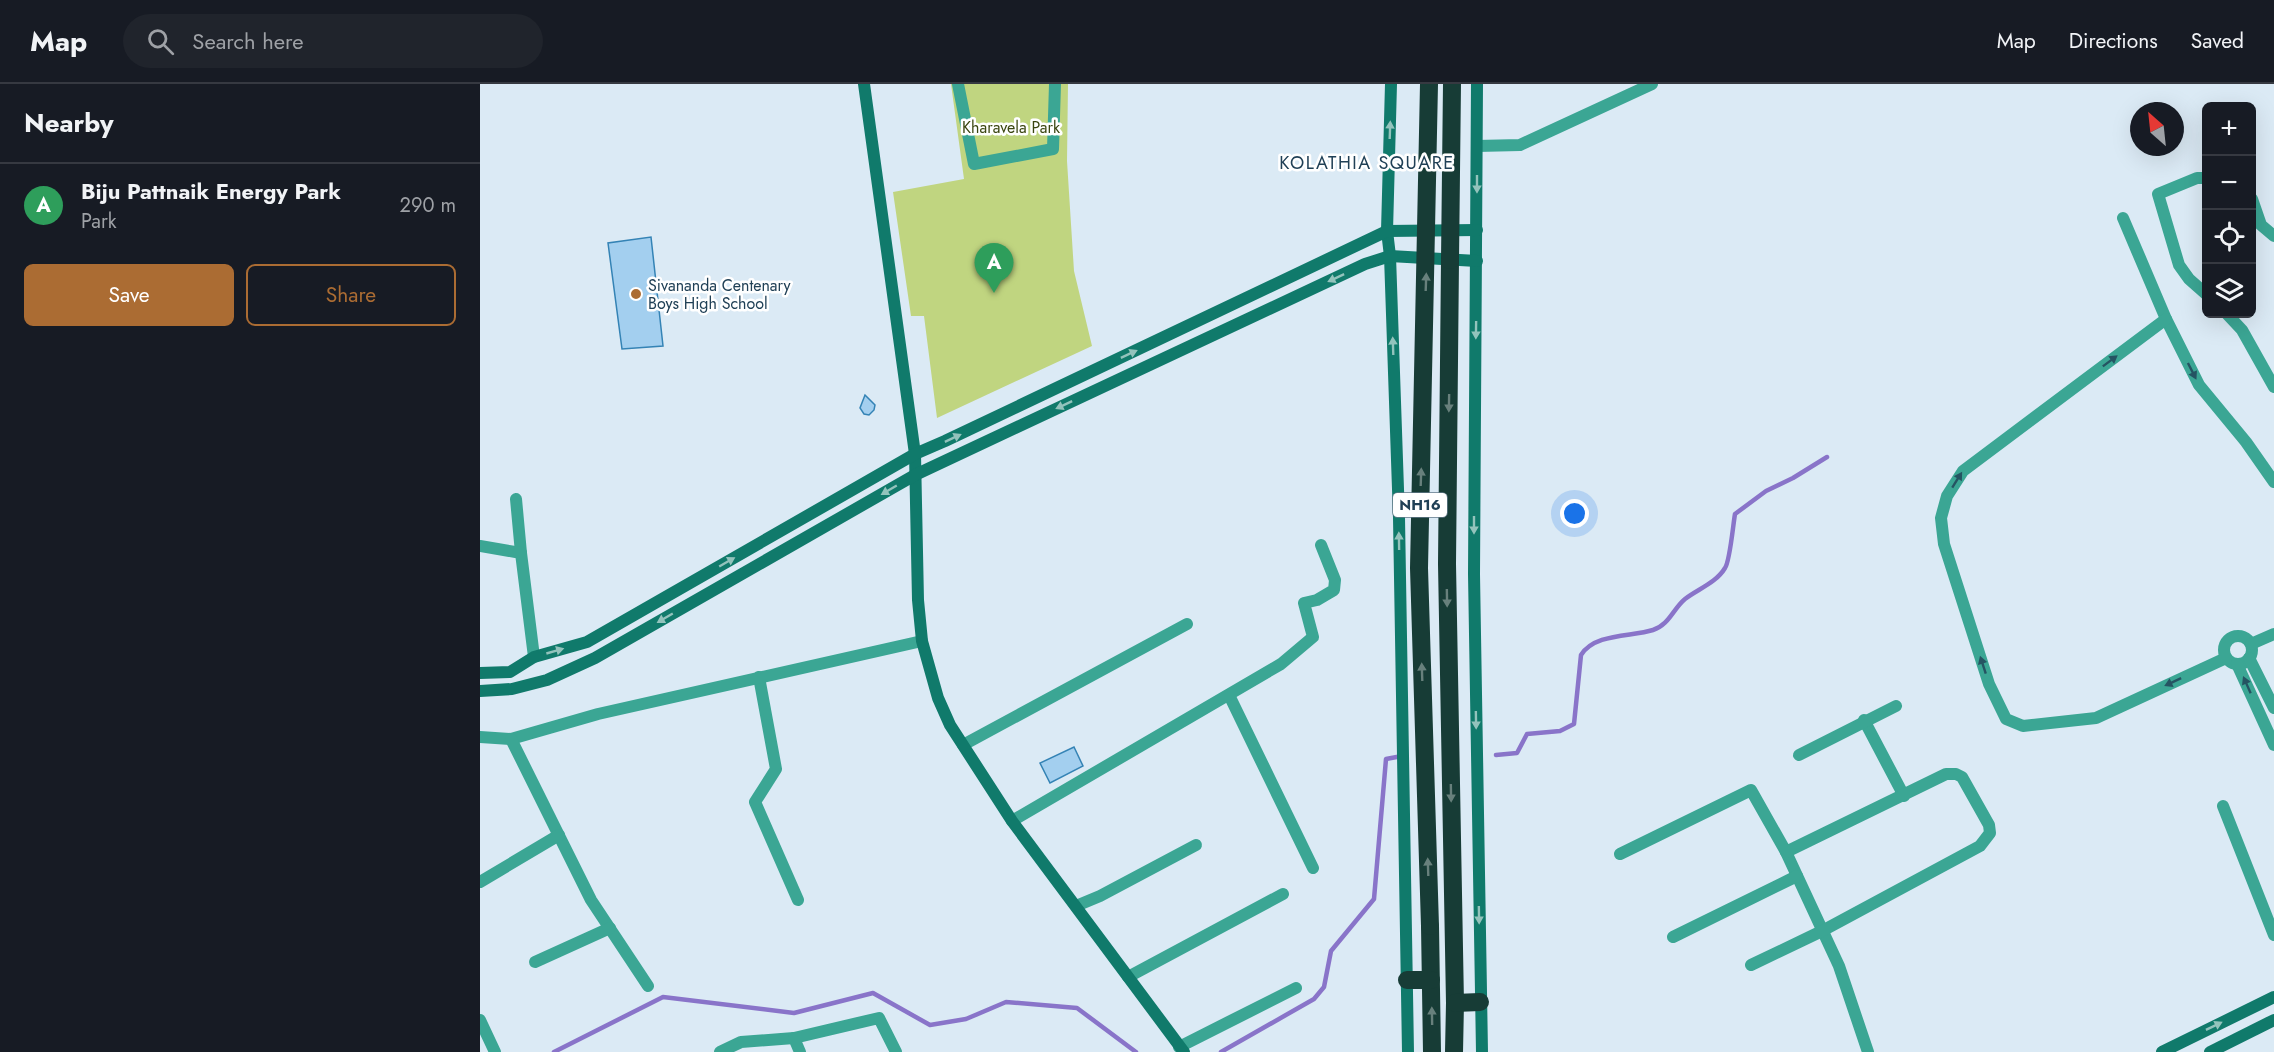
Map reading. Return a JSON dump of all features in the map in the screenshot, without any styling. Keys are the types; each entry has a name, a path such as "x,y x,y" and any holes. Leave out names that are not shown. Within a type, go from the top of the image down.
{"highway":[{"name":"NH16","path":"1429,84 1419,568 1432,1052"},
{"name":"NH16","path":"1452,84 1447,564 1454,1052"},
{"path":"1407,980 1431,980"},
{"path":"1455,1003 1480,1002"}],"street":[{"path":"864,84 915,454 918,600 922,641 938,698 963,745 1012,821 1181,1049 1296,988"},
{"path":"958,84 974,165 1053,149 1055,84"},
{"path":"1391,84 1387,231 1390,256 1399,518 1408,1052"},
{"path":"1477,84 1474,574 1482,1052"},
{"path":"1477,146 1520,146 1652,84"},
{"path":"2202,178 2158,194 2179,265 2189,279 2202,290"},
{"path":"2256,210 2261,225 2274,236"},
{"path":"2123,218 2166,320 2199,385 2246,442 2274,482"},
{"path":"480,673 510,672 534,657 587,642 915,454 966,432 1387,231 1477,230"},
{"path":"480,691 512,689 547,680 595,658 915,475 1365,264 1390,256 1476,261"},
{"path":"2231,318 2242,330 2274,387"},
{"path":"2166,320 1963,471 1947,496 1941,518 1944,544 1989,684 2006,719 2023,726 2096,718 2226,658"},
{"path":"516,499 534,657"},
{"path":"1012,821 1281,664 1313,637 1304,603 1317,600 1334,590 1335,580 1321,545"},
{"path":"480,546 521,553"},
{"path":"963,745 1186,624"},
{"path":"2251,644 2274,634"},
{"path":"2237,664 2249,658 2252,653 2251,644 2244,637 2231,638 2224,644 2226,658 2237,664 2274,745"},
{"path":"480,737 511,740 598,714 922,641"},
{"path":"2249,658 2274,708 2260,714"},
{"path":"759,677 776,769 755,802 798,900"},
{"path":"1229,694 1313,868"},
{"path":"1799,755 1864,720 1896,706"},
{"path":"1864,720 1904,796"},
{"path":"511,740 591,900 648,986"},
{"path":"1751,965 1822,931 1964,856 1987,840 1990,833 1989,825 1962,777 1956,774 1946,774 1786,852"},
{"path":"1620,854 1751,790 1786,852 1839,966 1868,1052"},
{"path":"2223,806 2274,935"},
{"path":"480,882 559,835"},
{"path":"1076,906 1100,897 1196,845"},
{"path":"1673,937 1797,876"},
{"path":"1128,977 1283,894"},
{"path":"535,962 610,928"},
{"path":"2162,1052 2274,997"},
{"path":"720,1052 741,1042 795,1038 879,1018 896,1052"},
{"path":"480,1020 495,1052"},
{"path":"2210,1052 2274,1020"},
{"path":"795,1038 800,1052"}],"green space":[{"name":"Kharavela Park","path":"951,84 1068,84 1067,161 1074,271 1092,346 937,418 924,316 911,316 893,192 964,179"}],"building":[{"name":"Sivananda Centenary Boys High School","path":"651,237 663,346 622,349 608,243"},
{"path":"865,395 875,405 869,415 864,414 860,408"},
{"path":"1074,747 1083,766 1050,783 1040,763"}],"waterway":[{"path":"1496,755 1517,753 1527,734 1560,731 1574,724 1581,655 1587,648 1604,639 1653,630 1667,621 1685,599 1712,582 1725,568 1730,551 1735,514 1766,491 1827,457"},
{"path":"1221,1052 1314,999 1324,987 1331,951 1374,899 1386,759 1402,756"},
{"path":"554,1052 663,997 794,1013 873,993 930,1025 966,1019 1006,1002 1077,1008 1136,1052"}],"place":[{"name":"Biju Pattnaik Energy Park","path":"994,293"},
{"name":"Sivananda Centenary Boys High School","path":"636,294"}],"district":[{"name":"KOLATHIA SQUARE","path":"1367,163"}]}
